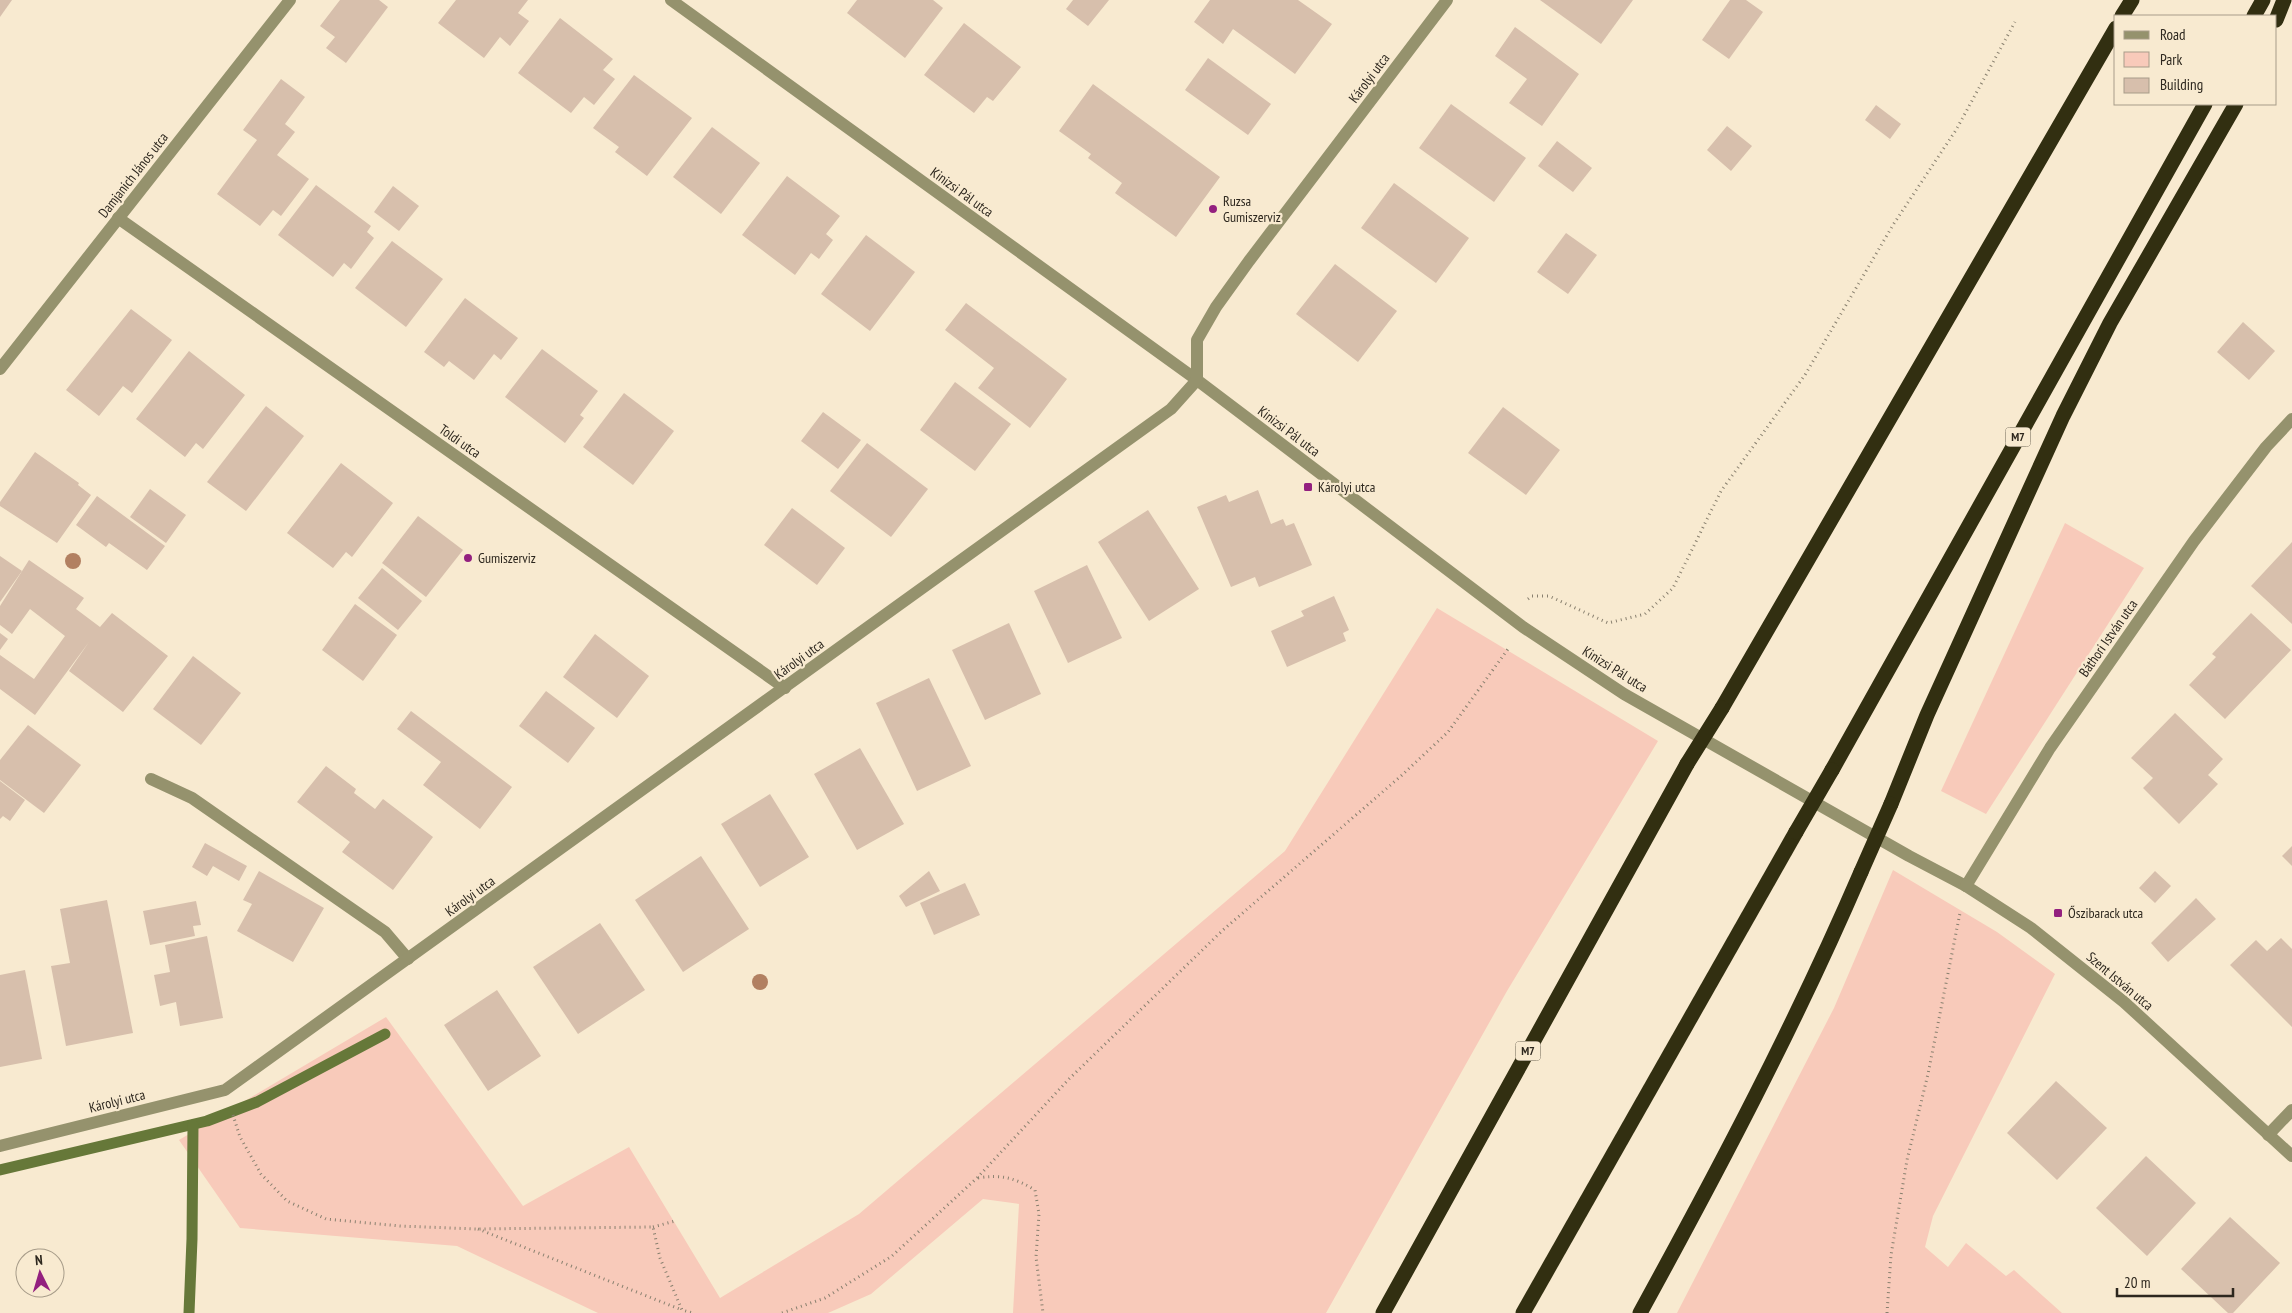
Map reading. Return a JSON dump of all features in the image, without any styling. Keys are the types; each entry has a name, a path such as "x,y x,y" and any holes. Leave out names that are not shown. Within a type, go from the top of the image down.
{"highway":[{"path":"2123,15 2132,0"},
{"path":"2255,15 2263,0"},
{"path":"2277,18 2284,0"},
{"name":"M7","path":"1383,1313 1687,764 1722,708 2114,31"},
{"name":"M7","path":"1523,1313 1832,770 2204,105"},
{"path":"1640,1313 1716,1172 1831,942 1891,804 1927,715 2067,408 2110,323 2235,105"}],"street":[{"name":"Damjanich János utca","path":"0,369 290,0"},
{"name":"Kinizsi Pál utca","path":"671,0 1196,380 1523,628 1624,694 1909,856"},
{"name":"Károlyi utca","path":"0,1146 225,1090 1171,409 1196,380 1197,340 1216,307 1447,0"},
{"name":"Toldi utca","path":"118,218 785,688"},
{"name":"Báthori István utca","path":"1966,886 2050,748 2194,541 2266,448 2292,419"},
{"path":"151,778 192,798 385,932 408,959"},
{"name":"Szent István utca","path":"1909,856 1966,886 2031,928 2124,1002 2292,1156"},
{"path":"2268,1134 2292,1110"}],"path":[{"path":"1504,613 1532,596 1549,596 1608,623 1645,614 1673,588 1721,491 1805,375 1892,225 1956,130 2014,22"},
{"path":"782,1313 825,1298 892,1256 977,1178 1069,1079 1223,930 1401,776 1448,732 1523,628"},
{"path":"1887,1313 1891,1255 1907,1160 1928,1074 1966,886"},
{"path":"240,1137 261,1174 287,1201 326,1218 400,1226 476,1229 653,1227 675,1221"},
{"path":"977,1178 993,1175 1017,1179 1035,1190 1039,1214 1036,1257 1043,1313"},
{"path":"653,1227 660,1258 682,1310"},
{"path":"476,1229 693,1313"}],"green space":[{"path":"2065,523 2144,568 1986,814 1941,791"},
{"path":"1437,608 1658,741 1507,991 1326,1313 1013,1313 1019,1204 983,1199 871,1294 828,1313 598,1313 457,1246 240,1228 179,1140 386,1017 523,1206 629,1147 720,1298 859,1214 1285,851"},
{"path":"1893,870 1997,932 2055,974 1933,1216 1925,1247 1948,1267 1966,1243 2006,1276 2014,1270 2062,1313 1677,1313 1834,1008"}],"building":[{"path":"0,0 12,0 0,17"},
{"path":"340,0 379,0 388,7 346,63 326,48 335,37 320,26"},
{"path":"456,0 528,0 518,13 529,21 510,46 500,37 484,58 438,23"},
{"path":"857,0 933,0 943,8 905,58 847,13"},
{"path":"1073,0 1109,0 1088,26 1066,9"},
{"path":"1210,0 1298,0 1332,24 1295,74 1233,29 1223,44 1194,22"},
{"path":"1540,0 1633,0 1601,44"},
{"path":"1730,0 1746,0 1763,12 1729,59 1702,40"},
{"path":"560,18 613,59 603,70 615,79 594,105 584,97 571,113 518,73"},
{"path":"964,23 1021,67 993,101 987,97 974,113 924,75"},
{"path":"1515,27 1579,74 1542,126 1509,103 1527,79 1495,56"},
{"path":"1208,58 1271,104 1248,135 1185,90"},
{"path":"634,75 692,118 647,176 615,152 619,147 593,128"},
{"path":"281,79 305,97 285,124 295,132 277,155 309,179 281,216 273,210 260,226 217,194 257,140 243,130"},
{"path":"1093,84 1220,177 1176,237 1115,193 1122,183 1088,158 1091,154 1059,131"},
{"path":"1451,104 1526,158 1494,202 1419,148"},
{"path":"1876,105 1901,124 1890,139 1865,120"},
{"path":"1727,126 1752,146 1731,171 1707,150"},
{"path":"712,127 760,163 721,214 673,177"},
{"path":"1557,141 1592,168 1573,192 1538,166"},
{"path":"787,176 840,216 826,234 833,240 819,259 811,253 795,275 742,235"},
{"path":"1394,183 1469,238 1436,283 1361,228"},
{"path":"316,185 371,226 367,232 374,238 351,269 344,263 333,277 278,235"},
{"path":"393,186 419,206 399,231 374,212"},
{"path":"1566,233 1597,255 1568,294 1537,272"},
{"path":"866,235 915,272 870,331 821,294"},
{"path":"392,241 443,279 406,327 355,288"},
{"path":"1335,264 1397,311 1358,362 1296,314"},
{"path":"465,298 518,338 501,360 494,354 474,380 449,361 444,367 424,352"},
{"path":"966,303 1067,379 1030,428 978,388 994,368 945,330"},
{"path":"131,309 172,340 132,393 123,386 99,416 66,390"},
{"path":"2243,322 2275,351 2249,380 2217,352"},
{"path":"542,349 598,391 580,415 584,418 565,443 505,397"},
{"path":"189,351 245,395 203,449 196,443 185,457 136,419"},
{"path":"955,382 1011,424 975,471 920,430"},
{"path":"624,393 674,431 633,485 583,447"},
{"path":"266,406 304,436 246,511 207,482"},
{"path":"1503,407 1560,450 1526,495 1468,453"},
{"path":"823,412 861,440 838,469 801,441"},
{"path":"867,443 928,489 891,537 830,491"},
{"path":"35,452 79,483 78,485 91,495 57,543 0,506 0,502"},
{"path":"341,463 393,503 352,557 346,552 333,568 287,533"},
{"path":"150,489 186,515 166,543 130,517"},
{"path":"1258,490 1271,524 1283,519 1286,526 1294,523 1312,565 1259,587 1255,577 1231,587 1197,507 1226,495 1229,502"},
{"path":"97,496 165,546 147,570 109,543 106,547 76,525"},
{"path":"792,508 845,548 817,585 764,545"},
{"path":"1148,510 1199,589 1149,621 1098,542"},
{"path":"418,516 463,550 426,597 382,563"},
{"path":"2292,542 2292,624 2251,586"},
{"path":"0,556 22,571 0,602"},
{"path":"29,560 84,598 76,609 100,627 112,613 168,656 123,712 69,671 89,642 35,715 0,689 0,655 34,679 65,636 30,609 12,634 0,625 0,606"},
{"path":"1087,565 1122,638 1068,663 1034,591"},
{"path":"382,568 422,601 398,630 358,598"},
{"path":"1334,596 1349,630 1343,633 1346,641 1287,667 1271,631 1304,616 1301,611"},
{"path":"355,604 397,635 363,681 322,650"},
{"path":"2251,613 2291,650 2225,719 2189,685 2216,657 2212,654"},
{"path":"1009,623 1041,694 985,720 952,650"},
{"path":"0,633 8,639 0,650"},
{"path":"595,634 649,676 617,718 563,677"},
{"path":"193,656 241,693 201,745 153,709"},
{"path":"929,678 971,766 917,791 876,703"},
{"path":"546,691 595,728 568,763 519,726"},
{"path":"411,711 512,787 480,829 423,785 441,762 397,729"},
{"path":"2175,713 2223,759 2208,775 2218,784 2179,824 2143,788 2153,778 2131,758"},
{"path":"28,725 81,765 44,813 0,780 0,760"},
{"path":"860,748 904,824 857,850 814,774"},
{"path":"326,766 356,789 354,793 375,809 383,799 433,837 393,890 342,852 350,842 297,802"},
{"path":"0,781 25,800 10,821 3,816 0,819"},
{"path":"770,794 809,857 760,887 721,824"},
{"path":"205,843 247,866 239,881 213,866 207,876 192,867"},
{"path":"2292,846 2292,866 2282,856"},
{"path":"701,856 749,929 683,972 635,900"},
{"path":"259,871 324,908 293,962 237,931 252,904 243,900"},
{"path":"929,871 940,891 906,907 899,896"},
{"path":"2155,871 2171,886 2155,903 2139,888"},
{"path":"965,883 980,915 934,935 920,903"},
{"path":"2196,898 2216,919 2168,962 2151,943"},
{"path":"107,900 133,1033 66,1046 51,966 70,963 60,909"},
{"path":"196,901 201,925 193,926 195,936 150,945 143,911"},
{"path":"600,923 645,990 578,1034 533,967"},
{"path":"207,936 223,1018 180,1026 176,1002 160,1006 154,975 170,972 165,945"},
{"path":"2281,938 2292,949 2292,1027 2230,965 2256,940 2267,951"},
{"path":"25,970 42,1059 0,1067 0,975"},
{"path":"497,990 541,1056 488,1091 444,1025"},
{"path":"2056,1081 2107,1128 2057,1180 2007,1133"},
{"path":"2146,1156 2196,1203 2147,1256 2096,1208"},
{"path":"2230,1217 2280,1263 2233,1313 2228,1313 2181,1269"}],"waterway":[{"path":"0,1170 207,1121 257,1102 385,1034"},
{"path":"189,1313 193,1125"}],"place":[{"name":"Ruzsa Gumiszerviz","path":"1213,209"},
{"name":"Károlyi utca","path":"1308,487"},
{"name":"Gumiszerviz","path":"468,558"},
{"name":"Őszibarack utca","path":"2058,913"}]}
